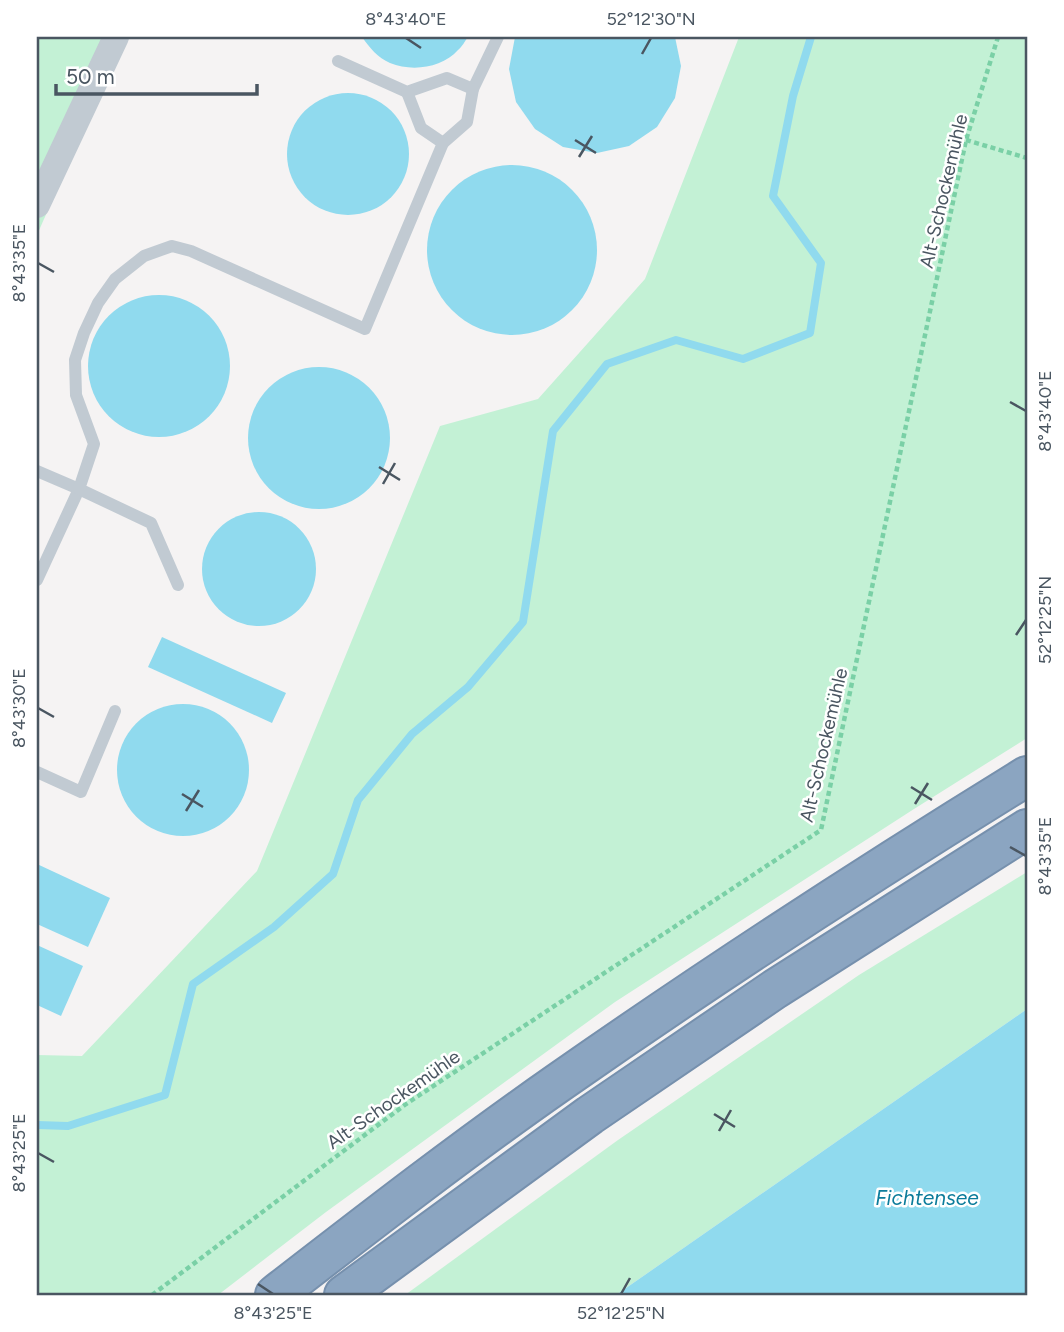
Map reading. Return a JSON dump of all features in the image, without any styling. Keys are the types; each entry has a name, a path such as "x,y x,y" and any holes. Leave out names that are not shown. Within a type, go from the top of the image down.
{"highway":[{"path":"275,1295 558,1083 750,953 1027,776"},
{"path":"345,1295 590,1115 775,989 1027,829"}],"street":[{"path":"37,205 116,37"}],"lane":[{"path":"37,580 79,489 94,444 76,395 75,360 98,303 115,279 144,256 172,246 191,251 365,329 443,144 467,122 473,89 498,37"},
{"path":"338,61 407,92 447,78 473,89"},
{"path":"407,92 421,128 443,144"},
{"path":"37,471 151,523 178,585"},
{"path":"37,772 81,792 115,711"}],"path":[{"name":"Alt-Schockemühle","path":"152,1295 406,1104 821,830 967,140 998,37"},
{"path":"967,140 1027,158"}],"green space":[{"path":"37,37 124,37 37,235"},
{"path":"739,37 1027,37 1027,738 615,1002 326,1212 218,1295 37,1295 37,1055 82,1056 257,871 440,426 538,399 645,279"},
{"path":"1027,872 1027,1009 616,1295 405,1295 618,1140 859,975"}],"water":[{"path":"362,37 468,37 459,49 444,61 417,68 386,61 374,52"},
{"path":"515,37 675,37 681,66 675,98 657,127 629,146 597,153 563,147 535,129 516,102 509,69"},
{"path":"348,93 371,98 391,111 404,131 409,154 404,177 391,197 371,210 348,215 325,210 305,197 292,177 287,154 292,131 305,111 325,98"},
{"path":"512,165 544,172 559,179 572,190 583,203 590,218 597,250 590,282 583,297 572,310 559,321 544,328 512,335 480,328 465,321 452,310 441,297 434,282 427,250 434,218 441,203 452,190 465,179 480,172"},
{"path":"159,295 186,300 209,316 225,339 230,366 225,393 209,416 186,432 159,437 132,432 109,416 93,393 88,366 93,339 109,316 132,300"},
{"path":"319,367 346,372 369,388 385,411 390,438 385,465 369,488 346,504 319,509 292,504 269,488 253,465 248,438 253,411 269,388 292,372"},
{"path":"259,512 281,516 291,521 307,537 312,547 316,569 312,591 307,601 291,617 281,622 259,626 237,622 227,617 211,601 206,591 202,569 206,547 211,537 227,521 237,516"},
{"path":"162,637 286,693 272,723 148,667"},
{"path":"183,704 208,709 229,724 244,745 249,770 244,795 229,816 208,831 183,836 158,831 137,816 122,795 117,770 122,745 137,724 158,709"},
{"path":"37,864 110,898 88,947 37,924"},
{"path":"37,945 83,966 61,1016 37,1005"},
{"name":"Fichtensee","path":"1027,1009 1027,1295 616,1295"}],"waterway":[{"path":"37,1125 68,1126 165,1095 193,984 274,927 333,874 358,800 412,734 468,687 523,622 553,431 607,364 676,340 743,359 810,333 821,263 773,196 793,96 811,37"}]}
